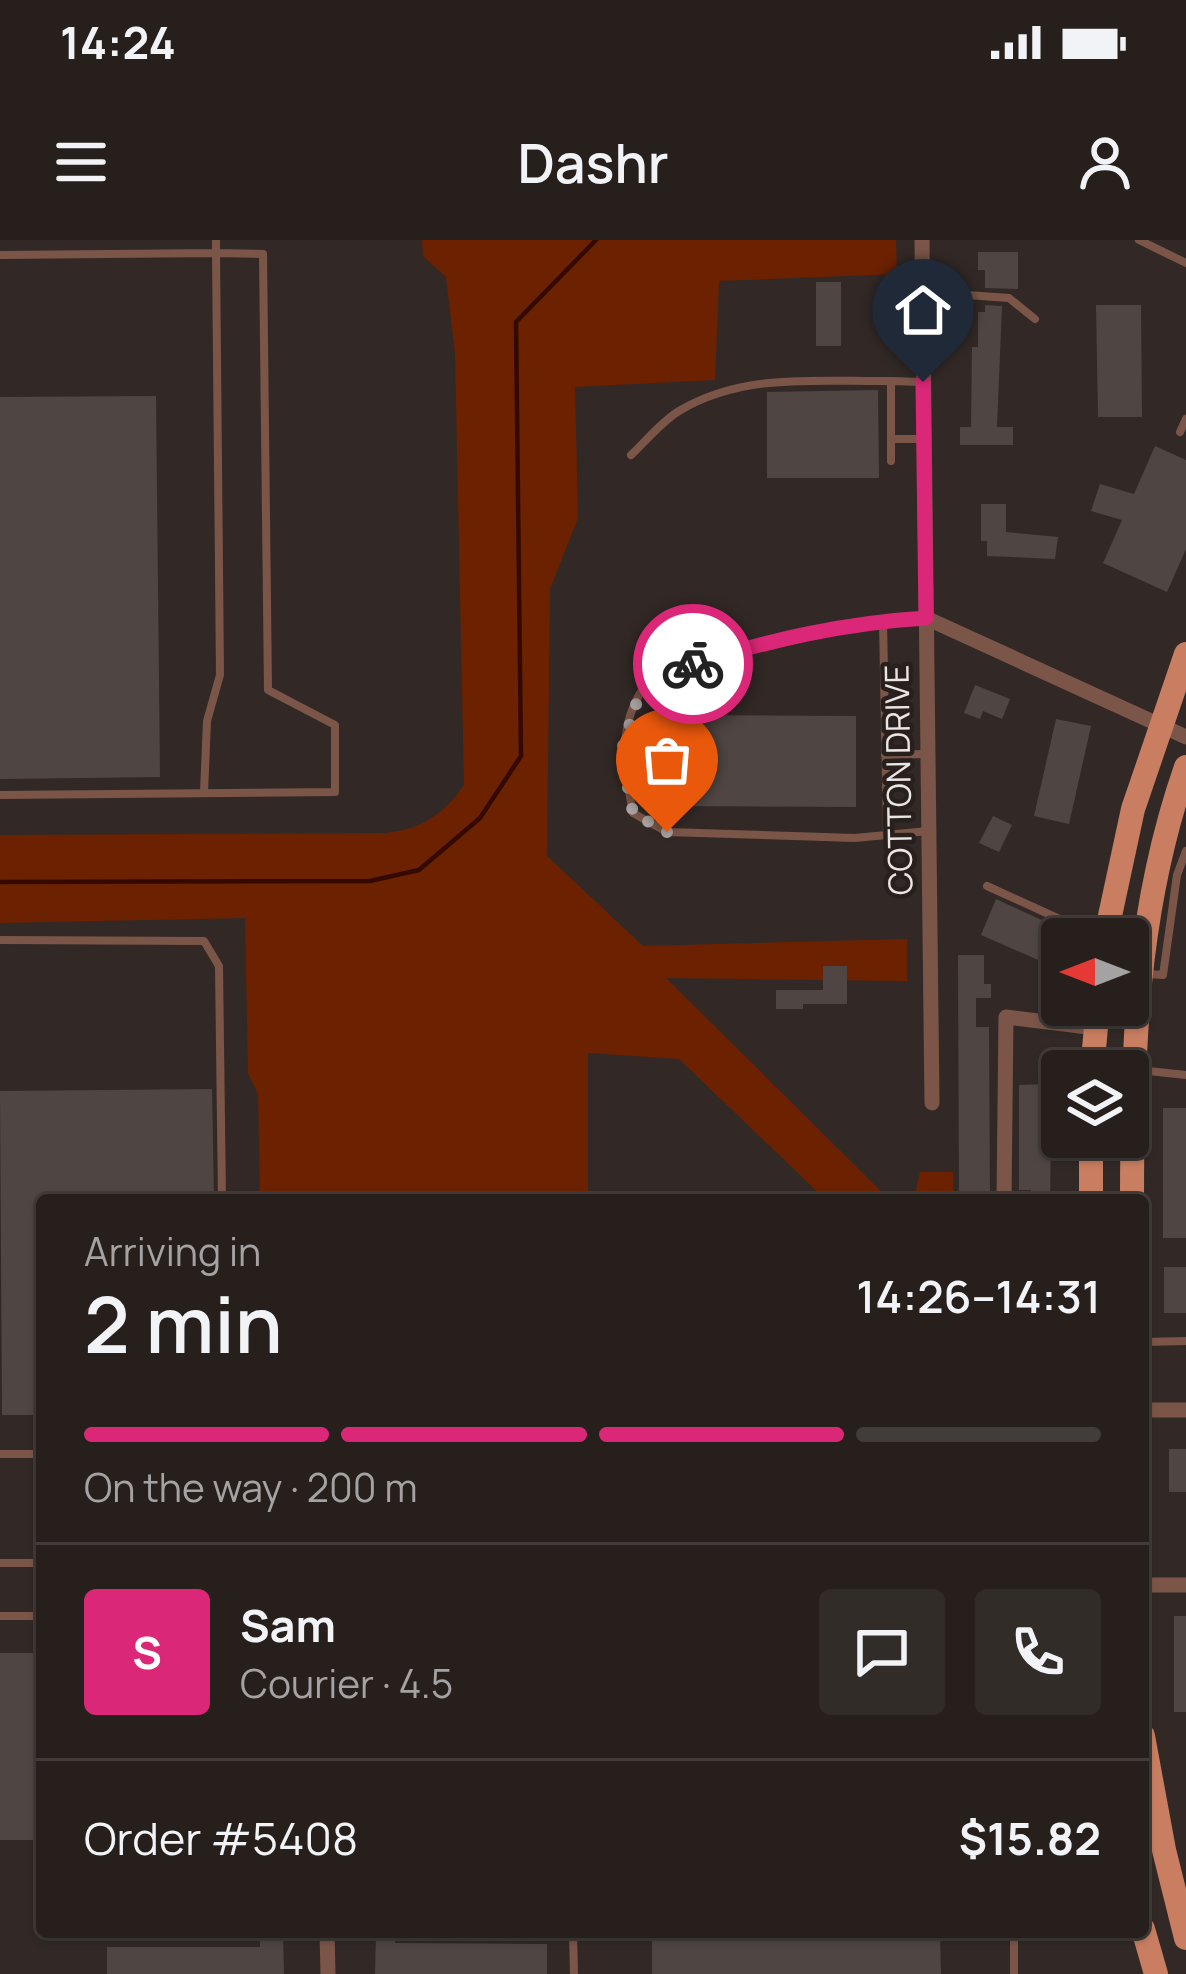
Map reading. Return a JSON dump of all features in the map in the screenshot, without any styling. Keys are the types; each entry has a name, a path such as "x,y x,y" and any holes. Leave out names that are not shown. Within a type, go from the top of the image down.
{"main road":[{"path":"1109,918 1133,809 1186,654"},
{"path":"1145,918 1165,829 1186,767"},
{"path":"1091,1158 1091,1194"},
{"path":"1132,1158 1132,1194"},
{"path":"1149,1769 1186,1938"},
{"path":"1146,1938 1156,1974"}],"street":[{"name":"COTTON DRIVE","path":"922,240 932,1103"},
{"path":"926,618 1186,736"},
{"path":"1004,1194 1006,1018 1041,1018"},
{"path":"1149,1410 1186,1410"},
{"path":"1149,1585 1186,1585"},
{"path":"328,1938 328,1974"}],"lane":[{"path":"204,793 207,721 220,675 216,240"},
{"path":"1139,240 1186,263"},
{"path":"0,255 263,254 268,690 335,725 335,792 0,796"},
{"path":"922,292 1009,298 1035,319"},
{"path":"891,381 891,461"},
{"path":"631,455 675,414 738,386 923,382"},
{"path":"1180,432 1186,419"},
{"path":"891,439 924,439"},
{"path":"926,618 773,640 662,674 640,692 621,752 633,813 667,832 855,838 928,831"},
{"path":"883,621 887,835"},
{"path":"885,755 927,754"},
{"path":"1149,974 1163,975 1177,875 1186,851"},
{"path":"987,886 1057,918"},
{"path":"0,940 204,941 219,966 222,1194"},
{"path":"1149,1072 1186,1075"},
{"path":"1149,1342 1186,1341"},
{"path":"0,1454 36,1454"},
{"path":"0,1563 36,1563"},
{"path":"0,1616 36,1616"},
{"path":"574,1938 574,1974"},
{"path":"1014,1938 1014,1974"}],"shaded area":[{"path":"422,240 896,240 897,274 719,281 715,380 575,387 578,518 550,589 547,856 643,946 907,939 907,981 666,978 884,1194 820,1194 679,1059 588,1053 588,1194 260,1194 258,1094 248,1073 245,918 0,923 0,835 386,833 431,818 464,785 455,354 446,277 423,256"},
{"path":"920,1172 953,1172 954,1194 915,1194"}],"building":[{"path":"978,252 1018,252 1018,289 985,288"},
{"path":"816,282 841,282 841,346 816,346"},
{"path":"985,305 1002,306 997,427 1013,427 1013,445 960,445 960,427 971,427 972,347 978,347 978,312 985,312"},
{"path":"1096,305 1141,305 1142,417 1098,417"},
{"path":"878,390 879,478 767,478 767,392"},
{"path":"156,396 160,777 0,779 0,397"},
{"path":"1155,446 1186,460 1186,549 1167,592 1103,563 1122,520 1091,511 1100,484 1134,494"},
{"path":"981,504 1006,504 1006,532 1058,537 1055,559 987,556 987,541 981,541"},
{"path":"975,685 1010,699 1002,719 983,711 980,719 964,713"},
{"path":"663,697 695,697 695,715 856,716 856,807 662,806 662,778 653,778 654,749 662,749"},
{"path":"1056,719 1091,726 1069,824 1034,816"},
{"path":"993,816 1012,825 999,852 979,843"},
{"path":"996,899 1041,920 1041,961 981,935"},
{"path":"958,955 984,955 984,984 991,984 991,998 976,998 976,1027 989,1027 990,1194 959,1194"},
{"path":"823,966 847,966 847,1004 776,1009 776,990 823,990"},
{"path":"1041,1084 1041,1158 1051,1158 1050,1194 1019,1190 1019,1085"},
{"path":"212,1089 214,1194 36,1194 36,1415 2,1415 0,1091"},
{"path":"1163,1108 1186,1108 1186,1238 1163,1238"},
{"path":"1164,1267 1186,1267 1186,1313 1164,1313"},
{"path":"1169,1449 1186,1449 1186,1492 1169,1492"},
{"path":"1174,1616 1186,1616 1186,1712 1174,1712"},
{"path":"0,1653 36,1653 36,1840 0,1840"},
{"path":"260,1938 283,1938 284,1974 107,1974 107,1947 260,1947"},
{"path":"376,1938 395,1938 395,1943 547,1944 547,1974 375,1974"},
{"path":"652,1938 940,1938 941,1974 652,1974"}],"waterway":[{"path":"0,882 370,881 419,870 480,818 521,756 516,322 596,240"}],"way so far":[{"path":"667,832 633,813 621,752 640,692 662,674 693,664"}],"route":[{"path":"693,664 773,640 855,623 926,618 923,382"}]}
